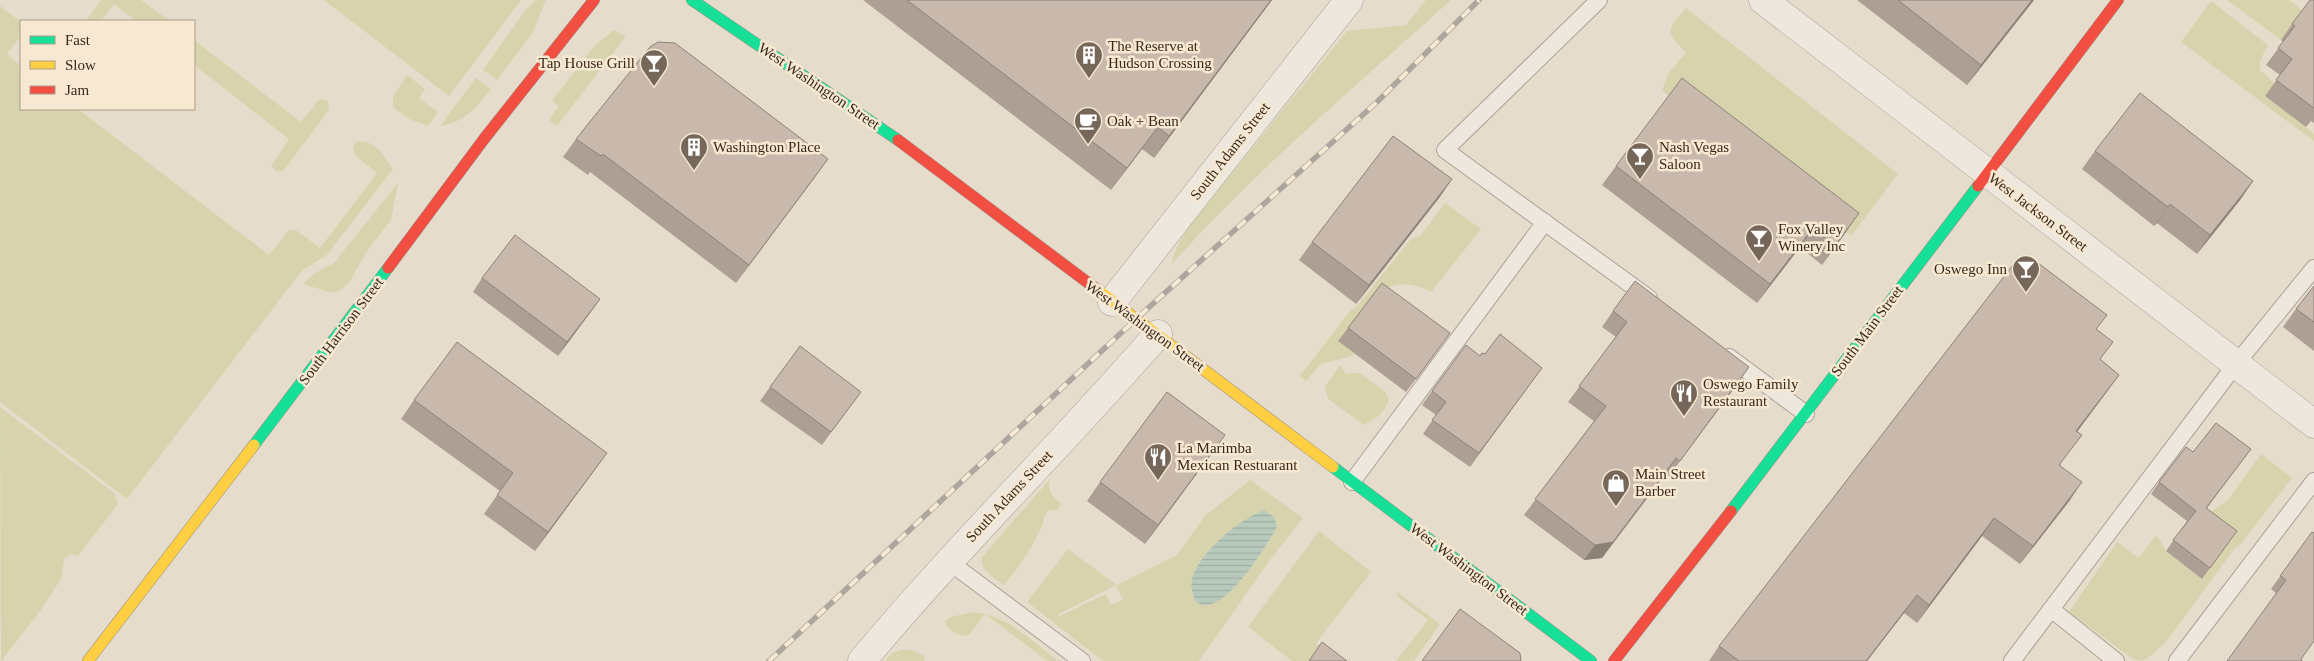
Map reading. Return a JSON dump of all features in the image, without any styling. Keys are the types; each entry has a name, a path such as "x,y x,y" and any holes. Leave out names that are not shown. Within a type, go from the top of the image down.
{"street":[{"name":"South Harrison Street","path":"88,661 333,342 484,140 594,0"},
{"name":"West Washington Street","path":"692,0 890,134 1591,661"},
{"name":"South Adams Street","path":"1112,302 1349,0"},
{"name":"West Jackson Street","path":"1763,0 2314,424"},
{"name":"South Main Street","path":"1614,661 1806,414 1986,172 2118,0"},
{"name":"South Adams Street","path":"862,661 948,560 1158,334"}],"lane":[{"path":"1599,0 1445,150 1664,310"},
{"path":"1352,482 1545,222"},
{"path":"2012,661 2236,364 2314,268"},
{"path":"1712,345 1806,414"},
{"path":"2177,661 2314,481"},
{"path":"948,560 1082,661"},
{"path":"2051,609 2116,661"}],"shaded area":[{"path":"101,0 141,0 169,20 135,20 114,4 102,20 87,20"},
{"path":"324,0 521,0 449,96"},
{"path":"536,0 546,0 532,34 497,80 483,70 524,12"},
{"path":"1426,0 1451,0 1272,162 1171,265 1177,246 1189,226 1347,31 1406,25"},
{"path":"2227,0 2289,0 2302,10 2281,40"},
{"path":"2211,1 2268,45 2260,61 2260,70 2275,84 2306,127 2314,134 2314,141 2181,42"},
{"path":"0,6 20,21 20,37 7,54 20,65 20,110 79,110 269,255 289,230 296,230 320,248 377,173 355,155 353,148 356,142 368,142 373,145 393,169 327,255 303,270 297,277 127,499 0,402"},
{"path":"1686,8 1898,174 1851,236 1662,91 1669,72 1686,53 1670,32 1673,23"},
{"path":"614,30 626,36 557,126 549,120 559,106 552,101 595,45"},
{"path":"195,41 301,122 318,101 321,99 328,101 329,110 284,170 277,172 271,166 289,139 195,66"},
{"path":"407,75 425,89 419,98 438,112 428,126 409,119 393,107 393,97"},
{"path":"476,78 491,89 475,108 463,118 440,126"},
{"path":"398,183 391,220 367,251 349,283 339,291 329,292 303,284 315,273 334,263"},
{"path":"1445,203 1481,229 1431,292 1421,287 1397,285 1381,293 1339,341 1354,353 1352,356 1321,364 1306,381 1300,376 1350,311 1358,305 1410,240 1421,235"},
{"path":"1340,365 1346,374 1360,373 1386,392 1389,398 1386,407 1380,414 1364,425 1328,399 1325,387"},
{"path":"0,407 114,493 118,504 78,556 70,554 64,559 61,579 40,611 1,661"},
{"path":"2261,454 2292,478 2240,545 2235,548 2166,642 2150,656 2142,661 2133,659 2069,612 2117,542 2139,558 2155,536 2160,540 2166,551 2202,579 2229,542 2193,515 2209,513 2228,500"},
{"path":"1050,479 1050,490 1061,504 1058,510 1049,510 1044,516 1042,525 1029,550 1004,585 985,570 982,557"},
{"path":"1250,480 1303,518 1270,560 1199,661 1103,661 1027,602 1068,549 1117,585 1177,555 1205,516","holes":["1272,536 1251,567 1235,586 1226,595 1205,606","1116,585 1123,600 1111,605 1106,594 1060,616 1057,615"]},
{"path":"1264,510 1274,517 1277,526 1257,559 1227,595 1216,602 1206,605 1196,602 1191,582 1203,558 1232,529"},
{"path":"1319,531 1371,572 1316,643 1340,661 1292,661 1248,627"},
{"path":"1397,592 1440,624 1414,661 1396,661 1428,620 1397,596"},
{"path":"972,612 985,614 969,635 960,635 946,626 945,621 951,617"},
{"path":"985,614 1018,630 1058,661 1047,661"},
{"path":"901,650 912,650 924,656 925,661 885,661 892,653"}],"building":[{"name":"The Reserve at Hudson Crossing","path":"907,0 1271,0 1169,136 1158,127 1127,168"},
{"path":"1898,0 2032,0 1981,65"},
{"path":"2310,0 2314,0 2314,108 2276,80 2292,59 2278,48 2295,26 2292,24"},
{"name":"Washington Place","path":"658,42 675,43 828,159 749,265 603,154 601,156 576,139 650,47"},
{"path":"1682,78 1859,213 1835,246 1813,228 1770,284 1616,166"},
{"path":"2140,93 2253,181 2210,235 2170,204 2168,207 2095,151"},
{"path":"1393,136 1452,179 1369,285 1312,242"},
{"path":"515,235 600,299 567,342 482,278"},
{"path":"2034,260 2107,315 2096,329 2113,342 2100,359 2119,375 2076,431 2082,435 2059,465 2082,482 2033,546 1994,518 1929,605 1917,595 1866,661 1739,661 1719,646 2016,261"},
{"path":"1635,281 1749,367 1680,461 1676,458 1613,542 1595,545 1535,499 1606,406 1579,386 1627,322 1613,311"},
{"path":"1382,283 1450,333 1416,379 1348,328"},
{"path":"2314,286 2314,322 2296,309"},
{"path":"1500,334 1542,368 1479,453 1432,420 1446,402 1432,391 1466,345 1480,356 1482,353 1485,354"},
{"path":"457,342 607,453 548,532 497,495 513,473 414,400"},
{"path":"800,346 861,392 831,432 770,387"},
{"path":"1167,392 1225,435 1158,525 1100,482"},
{"path":"2216,423 2251,449 2206,508 2237,531 2210,568 2173,540 2196,511 2159,482 2186,447 2193,452"},
{"path":"2312,532 2314,533 2314,641 2301,659 2302,661 2227,661 2286,580 2280,576"},
{"path":"1460,609 1520,653 1521,661 1422,661"},
{"path":"1322,642 1347,661 1309,661"}],"railway":[{"path":"769,661 1136,319 1376,103 1479,0"}],"traffic: fast":[{"path":"692,0 898,140"},
{"path":"1731,511 1978,186"},
{"path":"254,445 388,268"},
{"path":"1333,467 1591,661"}],"traffic: slow":[{"path":"1095,288 1333,467"},
{"path":"88,661 254,445"}],"traffic: jam":[{"path":"388,268 484,139 594,0"},
{"path":"1978,186 2118,0"},
{"path":"898,140 1095,288"},
{"path":"1614,661 1731,511"}],"place":[{"name":"The Reserve at Hudson Crossing","path":"1089,79"},
{"name":"Tap House Grill","path":"654,87"},
{"name":"Oak + Bean","path":"1088,145"},
{"name":"Washington Place","path":"694,171"},
{"name":"Nash Vegas Saloon","path":"1640,180"},
{"name":"Fox Valley Winery Inc","path":"1759,262"},
{"name":"Oswego Inn","path":"2026,293"},
{"name":"Oswego Family Restaurant","path":"1684,417"},
{"name":"La Marimba Mexican Restuarant","path":"1158,481"},
{"name":"Main Street Barber","path":"1616,507"}]}
